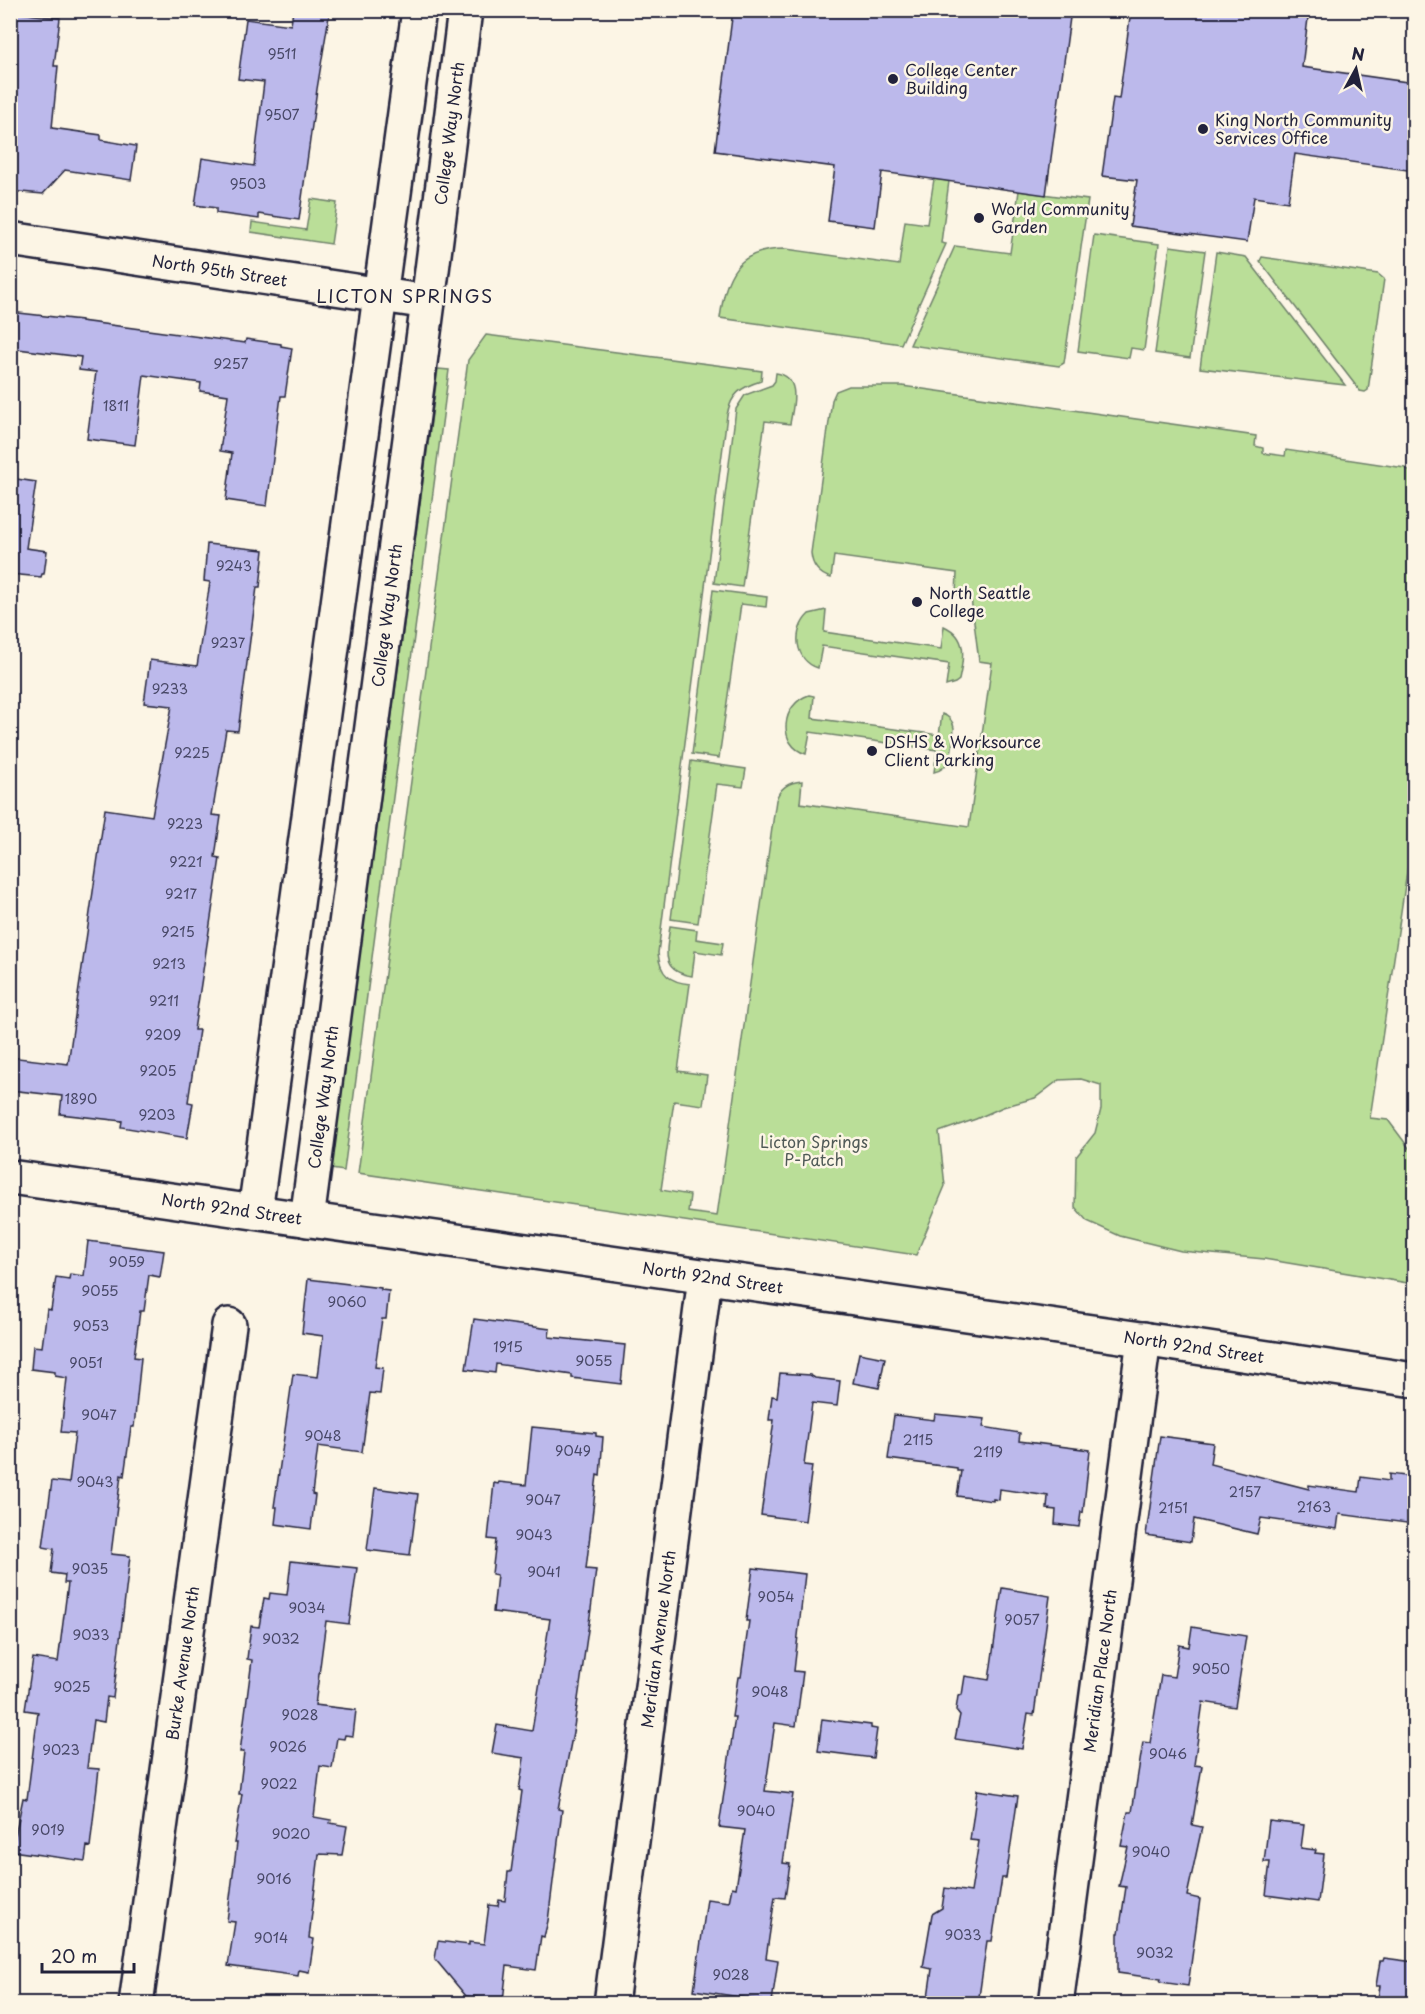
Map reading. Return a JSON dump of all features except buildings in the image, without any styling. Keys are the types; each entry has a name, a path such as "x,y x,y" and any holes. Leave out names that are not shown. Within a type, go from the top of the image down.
{"street":[{"path":"255,1212 419,10"},
{"name":"College Way North","path":"307,1220 465,10"},
{"name":"North 95th Street","path":"10,239 428,302"},
{"name":"North 92nd Street","path":"10,1177 1144,1339 1414,1380"},
{"name":"Meridian Avenue North","path":"611,2004 705,1276"},
{"name":"Burke Avenue North","path":"136,2004 229,1324"},
{"name":"Meridian Place North","path":"1056,2004 1144,1339"}],"green space":[{"path":"934,179 949,181 941,243 946,244 901,344 720,318 730,277 736,267 755,254 786,249 899,265 905,221 927,224"},
{"path":"1019,191 1088,200 1064,363 1059,366 910,345 955,246 1010,253"},
{"path":"311,199 337,203 331,244 251,232 252,222 306,230"},
{"path":"1094,235 1159,244 1144,350 1131,348 1129,358 1078,351"},
{"path":"1170,246 1205,251 1190,358 1155,353"},
{"path":"1216,252 1246,257 1345,385 1200,368"},
{"path":"1262,257 1378,274 1384,279 1368,390 1360,391 1260,261"},
{"name":"Licton Springs P-Patch","path":"486,335 762,371 761,381 748,386 734,397 727,415 658,953 661,967 667,976 690,984 678,1071 707,1075 703,1105 674,1101 661,1190 690,1195 688,1212 717,1216 776,800 780,792 789,784 802,781 800,803 969,827 992,663 979,661 971,598 956,594 957,573 834,556 831,578 819,572 813,562 811,553 832,400 836,391 849,386 902,386 1256,436 1255,446 1263,448 1263,453 1285,456 1286,450 1405,468 1414,474 1414,825 1370,1118 1388,1120 1409,1148 1414,1149 1414,1284 1264,1259 1181,1251 1120,1236 1087,1221 1075,1207 1076,1157 1095,1133 1101,1109 1101,1085 1081,1079 1059,1080 1035,1098 1003,1107 939,1132 945,1186 916,1255 358,1173 468,360"},
{"path":"438,369 449,370 344,1171 331,1169"},
{"path":"776,373 790,380 793,386 793,409 790,424 765,421 742,587 714,583 736,409 745,395 772,385"},
{"path":"713,590 767,597 766,607 741,604 719,758 692,754"},
{"path":"826,610 824,632 941,649 944,626 952,631 961,642 963,656 959,680 946,686 949,664 822,646 818,668 810,664 800,652 798,636 800,628 809,614"},
{"path":"809,695 814,696 812,718 939,735 942,714 950,719 954,728 949,761 941,770 934,772 937,750 810,732 806,754 790,742 786,725 793,707"},
{"path":"691,761 746,769 743,787 717,784 698,923 671,919"},
{"path":"670,926 697,930 696,939 723,943 721,955 695,951 692,976 674,970 667,958"}],"place":[{"name":"College Center Building","path":"893,79"},
{"name":"King North Community Services Office","path":"1203,129"},
{"name":"World Community Garden","path":"979,218"},
{"name":"North Seattle College","path":"917,602"},
{"name":"DSHS & Worksource Client Parking","path":"872,751"}],"district":[{"name":"LICTON SPRINGS","path":"405,297"}]}
